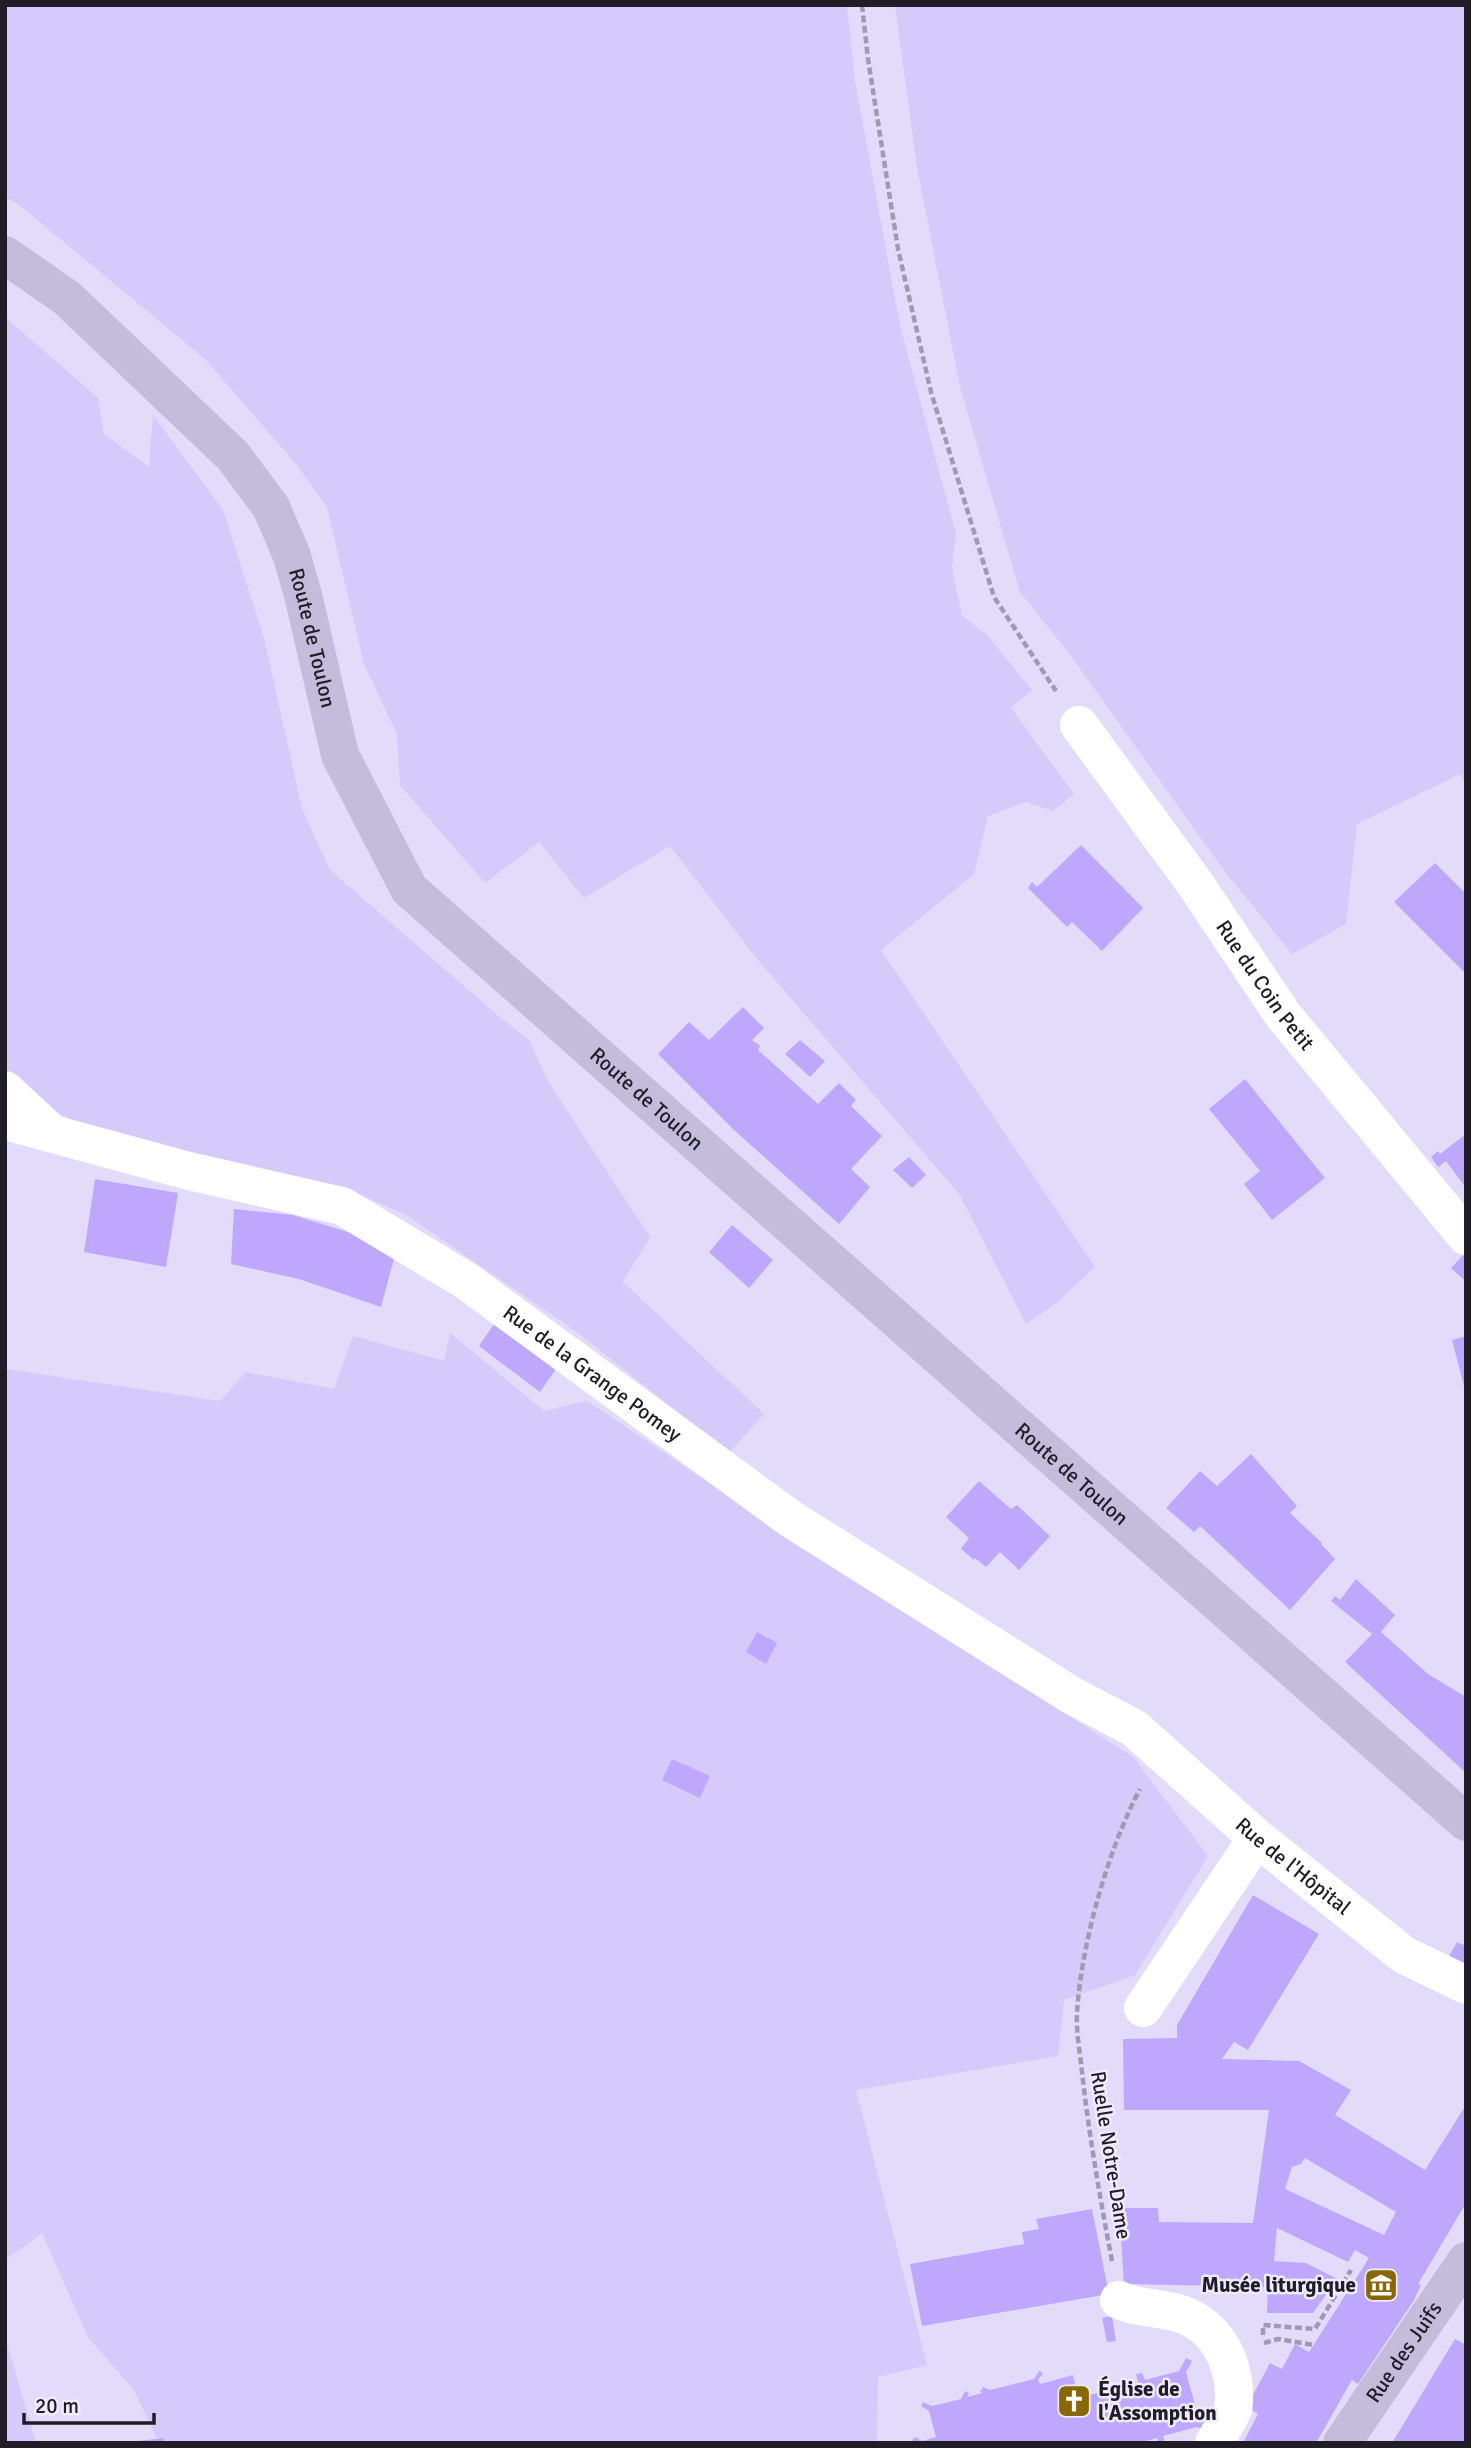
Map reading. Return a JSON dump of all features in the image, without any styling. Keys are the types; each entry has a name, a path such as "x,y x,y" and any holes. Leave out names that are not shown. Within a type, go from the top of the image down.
{"main road":[{"name":"Route de Toulon","path":"5,255 67,298 233,456 271,508 292,556 340,755 409,888 1466,1822"},
{"name":"Rue des Juifs","path":"1342,2443 1466,2261"}],"street":[{"name":"Rue du Coin Petit","path":"1079,725 1196,886 1283,1015 1466,1236"},
{"path":"5,1090 51,1133"},
{"name":"Rue de la Grange Pomey","path":"5,1121 189,1171 342,1206 465,1280 791,1519 1147,1740"},
{"name":"Rue de l'Hôpital","path":"1147,1740 1257,1838 1404,1955 1466,1985"},
{"path":"1143,2008 1257,1838"},
{"path":"1119,2300 1131,2305 1182,2314 1199,2323 1216,2338 1226,2355 1233,2381 1234,2407 1214,2443"}],"path":[{"path":"862,5 867,59 898,249 931,392 995,597 1079,725"},
{"name":"Ruelle Notre-Dame","path":"1119,2300 1088,2133 1077,2015 1085,1958 1099,1896 1147,1740"},
{"path":"1262,2343 1263,2325 1315,2329 1351,2270"}],"shaded area":[{"path":"5,5 847,5 855,81 900,326 956,534 952,568 962,616 987,635 1032,690 1011,708 1074,794 1053,811 1026,802 988,816 974,874 881,950 1095,1267 1054,1305 1026,1324 960,1195 758,960 670,846 584,898 539,842 485,883 400,785 397,734 364,664 327,507 296,464 205,359 18,204 5,197"},
{"path":"895,5 1466,5 1466,783 1460,774 1357,824 1346,924 1292,954 1223,869 1071,656 1020,592 960,387 917,167"},
{"path":"5,317 98,398 104,434 149,467 153,415 223,510 264,638 302,809 330,870 529,1040 549,1083 650,1237 623,1282 764,1414 729,1453 577,1332 408,1216 348,1189 102,1137 32,1098 5,1069"},
{"path":"450,1333 544,1411 587,1401 776,1528 1133,1757 1208,1856 1135,1975 1064,2000 1058,2056 856,2090 927,2365 878,2377 877,2443 159,2443 134,2390 88,2337 42,2233 5,2260 5,1369 220,1401 246,1372 334,1389 353,1336 444,1361"},
{"path":"5,2337 36,2443 5,2443"}],"building":[{"path":"1081,845 1143,908 1102,951 1072,922 1067,927 1028,888 1032,882 1037,887"},
{"path":"1435,863 1466,894 1466,974 1394,902"},
{"path":"743,1007 764,1028 752,1040 760,1046 758,1050 818,1104 839,1083 856,1100 851,1106 882,1136 851,1169 870,1187 839,1224 734,1130 658,1054 689,1022 709,1040"},
{"path":"800,1040 825,1061 810,1077 785,1054"},
{"path":"1245,1079 1325,1178 1272,1220 1244,1184 1260,1171 1209,1109"},
{"path":"1466,1134 1466,1188 1446,1161 1438,1167 1431,1157 1438,1151 1440,1154"},
{"path":"909,1157 926,1175 912,1188 893,1170"},
{"path":"95,1179 178,1193 166,1267 84,1252"},
{"path":"234,1209 293,1215 367,1238 396,1251 381,1307 299,1279 231,1264"},
{"path":"732,1225 773,1260 749,1288 709,1252"},
{"path":"1466,1252 1466,1278 1464,1280 1451,1268"},
{"path":"496,1321 558,1366 540,1392 479,1346"},
{"path":"1466,1336 1466,1390 1465,1390 1452,1340"},
{"path":"1251,1454 1297,1506 1290,1513 1335,1559 1290,1610 1200,1526 1194,1532 1166,1508 1200,1471 1217,1486"},
{"path":"979,1481 1011,1509 1017,1505 1050,1536 1019,1570 1000,1552 986,1567 975,1558 974,1560 961,1549 969,1538 946,1517"},
{"path":"1356,1579 1395,1615 1381,1632 1428,1674 1466,1697 1466,1773 1345,1662 1372,1634 1331,1601 1335,1596 1340,1600"},
{"path":"757,1632 777,1643 766,1664 746,1652"},
{"path":"672,1759 710,1776 700,1798 662,1780"},
{"path":"1253,1895 1319,1934 1248,2050 1234,2042 1222,2059 1299,2061 1351,2090 1335,2115 1425,2170 1466,2105 1466,2203 1418,2284 1421,2285 1414,2300 1358,2384 1352,2380 1316,2443 1243,2443 1258,2414 1247,2406 1270,2363 1282,2369 1295,2344 1309,2352 1369,2258 1355,2250 1348,2262 1277,2228 1274,2261 1306,2263 1337,2279 1313,2313 1267,2313 1268,2287 1124,2284 1119,2208 1158,2208 1159,2222 1253,2223 1269,2110 1124,2110 1123,2039 1177,2038 1177,2025","holes":["1305,2158 1396,2212 1384,2235 1285,2189 1292,2167 1301,2164"]},
{"path":"1457,1942 1466,1946 1466,1969 1447,1960"},
{"path":"1092,2209 1109,2294 922,2326 910,2264 1024,2244 1022,2232 1039,2229 1036,2219"},
{"path":"1112,2316 1116,2341 1107,2342 1102,2318"},
{"path":"1455,2339 1466,2345 1466,2443 1392,2443"},
{"name":"Église de l'Assomption","path":"1186,2358 1192,2361 1186,2372 1199,2420 1211,2426 1208,2432 1197,2427 1163,2436 1165,2443 1159,2443 1157,2438 1139,2443 916,2443 912,2440 915,2437 922,2441 936,2437 929,2411 921,2406 923,2402 932,2406 961,2399 965,2391 969,2393 967,2397 983,2393 980,2392 983,2387 990,2390 1034,2379 1039,2371 1043,2373 1038,2380 1040,2384 1073,2375 1078,2398 1105,2391 1103,2384 1108,2383 1111,2390 1138,2382 1136,2374 1142,2373 1145,2380 1179,2371"},
{"path":"164,2438 164,2443 137,2443 137,2441"}],"place":[{"name":"Musée liturgique","path":"1381,2285"},
{"name":"Église de l'Assomption","path":"1074,2401"}]}
